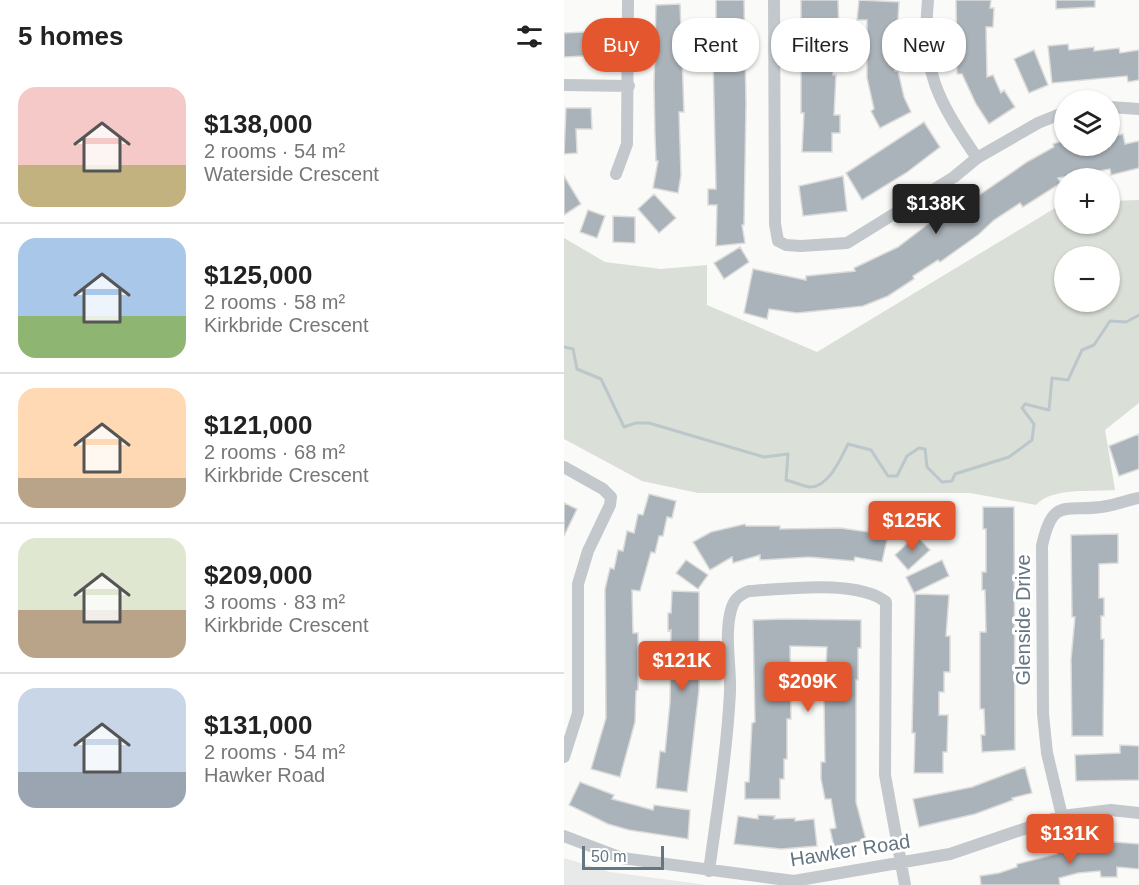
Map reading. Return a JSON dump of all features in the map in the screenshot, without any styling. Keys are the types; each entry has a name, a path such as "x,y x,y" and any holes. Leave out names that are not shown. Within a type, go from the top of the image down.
{"street":[{"path":"616,174 627,144 630,86 628,0"},
{"path":"774,0 775,224 778,241 786,245 847,243 954,177 977,158 1038,123 1054,116"},
{"path":"928,0 926,26 929,72 944,108 977,158"},
{"path":"564,84 630,86"},
{"path":"1120,108 1139,110"},
{"path":"564,467 603,489 611,497 610,505 581,568 578,584 578,713 564,757"},
{"name":"Glenside Drive","path":"1062,816 1047,753 1043,714 1042,546 1046,529 1054,513 1061,508 1107,506 1139,498"},
{"path":"709,871 730,693 731,612 739,595 763,590 859,590 872,592 886,602 885,775 905,885"},
{"name":"Hawker Road","path":"564,836 622,858 794,881 950,854 1062,816 1111,810 1139,813"}],"shaded area":[{"path":"1139,200 1139,403 1105,430 1115,490 1062,493 1043,499 1036,505 970,493 698,493 642,481 564,439 564,238 605,262 661,269 707,265 707,305 817,352 1054,209 1054,234 1120,234 1120,201"},
{"path":"564,858 610,872 707,885 564,885"}],"building":[{"path":"716,0 744,0 744,18 716,18"},
{"path":"801,0 838,0 839,18 801,18"},
{"path":"859,0 899,2 898,18 882,18 882,72 898,72 904,97 911,112 880,128 871,111 874,109 867,78 867,72 870,72 870,18 857,18"},
{"path":"956,0 991,0 990,8 994,8 993,27 986,27 987,77 993,75 1001,93 1004,90 1015,107 989,124 976,104 962,74 957,74 957,72 966,72 966,18 956,18"},
{"path":"1056,0 1095,0 1095,7 1056,9"},
{"path":"680,4 681,18 672,18 672,72 683,72 684,112 679,112 681,175 678,193 653,188 658,161 656,161 654,72 660,72 660,18 656,18 656,5"},
{"path":"582,32 582,56 564,57 564,33"},
{"path":"1068,44 1069,50 1094,47 1094,51 1119,48 1120,53 1139,50 1139,80 1128,82 1127,76 1052,83 1048,46"},
{"path":"1034,50 1048,85 1029,93 1014,59"},
{"path":"713,72 745,72 744,225 742,225 745,243 716,246 717,205 708,205 708,189 716,189"},
{"path":"801,72 833,72 833,75 836,75 834,115 840,115 840,133 832,133 832,152 802,152 804,113 801,113"},
{"path":"566,108 591,108 592,129 576,129 577,153 564,154"},
{"path":"924,122 940,147 906,173 862,200 846,173"},
{"path":"1123,134 1125,144 1139,141 1139,168 1120,173 1120,168 1054,168 1054,187 1023,207 1020,203 994,220 978,235 940,262 938,260 913,276 914,279 888,296 863,306 836,309 797,313 769,309 767,319 744,313 753,269 806,280 806,276 855,271 854,268 898,247 936,218 977,194 978,196 1027,162 1054,147 1054,156 1120,156 1120,135"},
{"path":"564,176 581,204 564,215"},
{"path":"843,176 847,211 803,216 799,186"},
{"path":"654,194 676,218 659,233 638,209"},
{"path":"588,210 605,216 597,238 580,232"},
{"path":"613,216 635,217 635,243 613,242"},
{"path":"740,247 749,262 724,279 714,263"},
{"path":"1139,434 1139,469 1119,476 1109,446"},
{"path":"649,494 676,501 672,518 667,517 663,536 659,536 655,553 651,552 640,591 632,590 633,633 638,633 638,690 636,691 635,722 620,777 591,769 606,718 605,589 610,568 614,569 618,550 623,551 627,531 634,533 638,514 643,515"},
{"path":"564,503 577,509 564,536"},
{"path":"983,507 1014,507 1015,750 982,752 981,735 985,735 984,709 980,709 980,632 986,632 985,590 982,590 982,572 986,572 986,529 983,529"},
{"path":"745,524 746,526 780,526 780,529 840,528 868,532 869,527 889,531 882,562 855,557 854,561 809,557 760,560 760,555 733,563 732,557 710,570 693,542 711,532"},
{"path":"1118,534 1118,563 1099,564 1099,598 1104,598 1104,616 1101,616 1101,639 1104,639 1103,736 1072,736 1071,659 1075,617 1072,617 1071,535"},
{"path":"916,535 930,550 908,570 895,555"},
{"path":"686,560 708,575 698,589 676,573"},
{"path":"942,560 949,576 914,593 906,577"},
{"path":"672,591 699,592 699,690 687,792 656,788 660,751 665,752 670,702 671,630 668,631 668,613 671,613"},
{"path":"915,594 949,595 946,636 950,636 950,672 944,672 944,692 939,692 939,715 948,715 947,752 943,752 943,773 914,773 915,733 912,733"},
{"path":"753,620 861,620 861,648 858,648 858,680 856,680 856,802 866,840 834,847 830,829 836,828 831,799 825,799 821,779 821,762 825,762 824,702 827,647 790,646 791,719 787,719 787,759 784,759 784,779 780,779 780,799 745,799 745,782 749,782 752,723 755,722"},
{"path":"1120,745 1139,746 1139,780 1076,781 1075,755 1120,753"},
{"path":"1025,767 1032,793 1012,798 1013,800 975,814 919,827 913,799 972,787"},
{"path":"580,782 614,795 612,799 653,810 654,805 690,810 688,839 629,830 608,824 569,805"},
{"path":"758,815 775,816 774,819 795,818 795,821 814,819 817,846 781,849 734,844 738,816 758,819"},
{"path":"1115,842 1139,844 1139,869 1117,867 1117,877 1101,877 1100,871 1078,873 1059,878 1060,885 981,885 980,876 999,873 1017,867 1017,864 1057,854 1056,850"}],"waterway":[{"path":"564,347 573,349 577,369 601,379 624,427 636,423 649,423 764,457 788,454 786,480 810,487 817,486 829,477 848,444 871,450 888,476 897,476 907,456 919,448 925,449 927,467 942,482 952,481 955,474 1009,457 1032,440 1034,424 1022,408 1025,404 1049,410 1052,378 1068,380 1082,350 1094,345 1110,321 1126,322 1139,315"}]}
